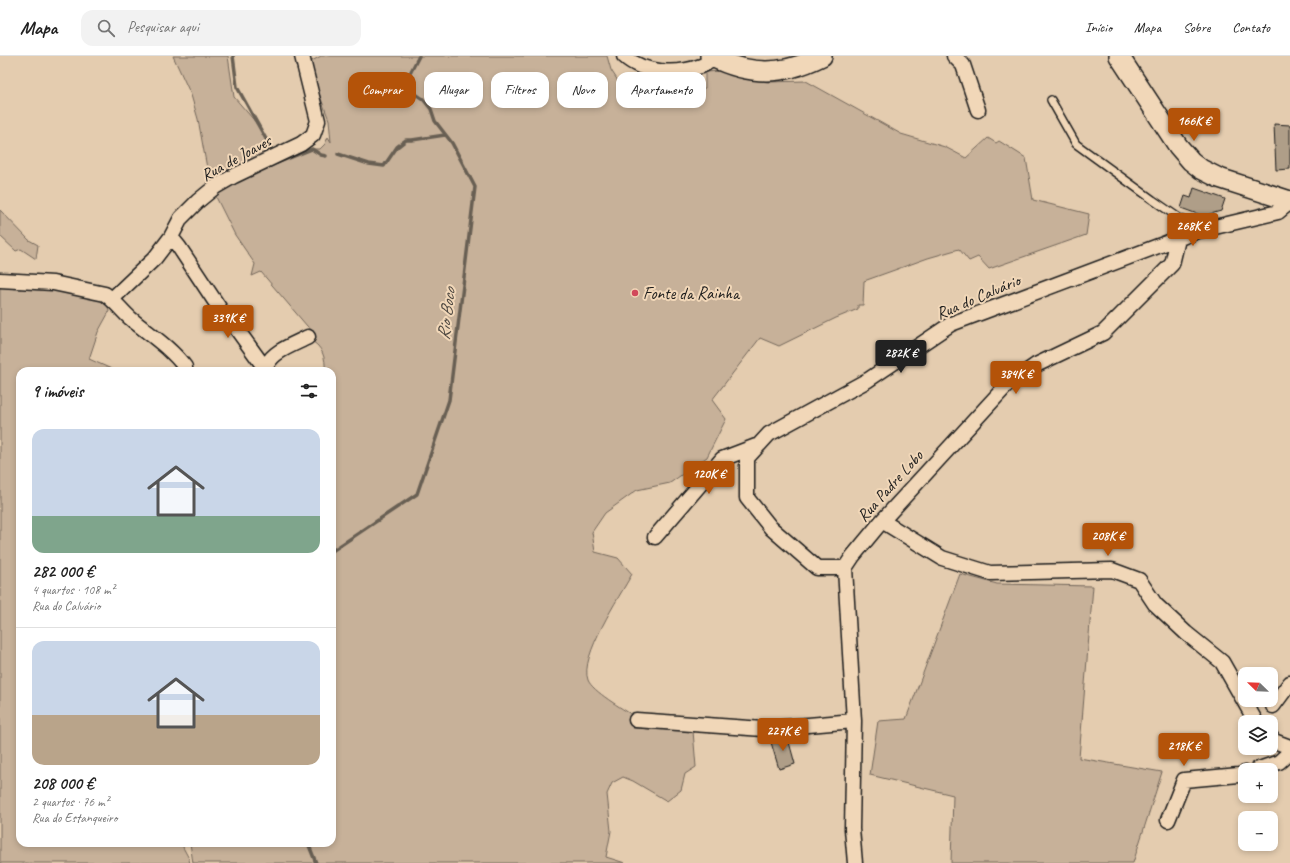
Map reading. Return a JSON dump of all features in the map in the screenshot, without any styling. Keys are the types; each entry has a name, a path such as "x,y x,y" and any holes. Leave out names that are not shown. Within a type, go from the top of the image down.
{"main road":[{"path":"712,57 741,68 764,72 785,70 808,63 822,56"},
{"path":"1119,56 1178,146 1191,161 1201,169 1219,178 1290,202"}],"street":[{"name":"Rua de Joaves","path":"112,299 155,258 171,237 181,218 198,200 215,187 234,176 301,144 317,129 318,121 302,56"},
{"path":"624,56 647,69 669,71 702,66 712,57"},
{"path":"954,56 963,65 978,110"},
{"name":"Rua do Calvário","path":"845,568 817,568 771,528 747,498 747,458 769,434 868,380 951,324 1198,231 1278,212 1290,202"},
{"path":"171,237 179,246 226,318 233,324 262,364 267,365 270,359 276,354 308,337"},
{"name":"Rua Padre Lobo","path":"845,568 882,521 1006,386 1036,365 1103,334 1172,264 1178,239"},
{"path":"0,280 53,283 105,294 112,299 129,317 167,347 185,367"},
{"path":"655,537 722,459 758,446"},
{"path":"882,521 942,558 990,573 1112,570 1139,580 1155,604 1186,633 1222,662 1252,715"},
{"path":"845,568 854,721 852,829 855,863"},
{"path":"1278,699 1290,683"},
{"path":"636,720 763,729 854,721"},
{"path":"1278,742 1290,747"},
{"path":"1276,763 1290,752"},
{"path":"1168,820 1184,780 1238,775"}],"lane":[{"path":"1051,100 1076,144 1198,231"}],"shaded area":[{"path":"173,56 228,56 234,97 265,136 270,149 209,179 198,119 191,95"},
{"path":"321,56 607,56 611,70 616,78 616,108 706,108 705,72 722,71 753,80 768,82 806,81 901,134 945,147 966,158 988,138 996,143 999,141 1026,158 1033,200 1089,214 1086,235 989,269 978,257 969,261 959,249 928,258 864,281 863,305 858,305 858,309 779,346 760,338 712,400 726,419 707,457 670,483 637,490 605,513 592,532 595,552 618,558 632,574 610,611 595,642 589,657 587,670 588,680 601,694 634,716 633,728 693,731 696,767 685,774 681,790 667,801 633,781 623,777 612,783 607,794 611,831 606,857 625,863 193,863 191,847 336,847 336,367 325,367 321,349 311,341 315,333 307,326 261,272 252,276 255,264 235,235 215,195 225,186 272,165 312,149 320,149 325,144 328,137 331,142 329,120 317,88 310,62"},
{"path":"0,210 29,240 38,245 36,259 21,249 16,251 0,236"},
{"path":"0,286 45,288 101,300 108,306 109,312 98,332 89,359 107,367 16,367 16,847 184,847 190,863 0,863"},
{"path":"960,574 997,584 1093,586 1079,758 1162,772 1133,863 951,863 953,795 870,775 878,721 906,719"}],"building":[{"path":"1274,124 1290,125 1290,169 1276,170"},
{"path":"1194,188 1225,199 1221,211 1203,216 1181,208 1185,196 1191,198"},
{"path":"787,735 795,764 779,769 770,739"}],"waterway":[{"path":"233,56 237,87 271,148"},
{"name":"Rio Boco","path":"336,548 417,494 449,400 475,187 452,143 435,121 431,109 423,99 408,89 405,83 419,56"},
{"path":"338,154 369,164 384,166 397,147 406,140 445,135"},
{"path":"277,163 312,149 321,155 326,156"},
{"name":"Rio Boco","path":"310,847 316,863"}],"place":[{"name":"Fonte da Rainha","path":"635,293"}]}
